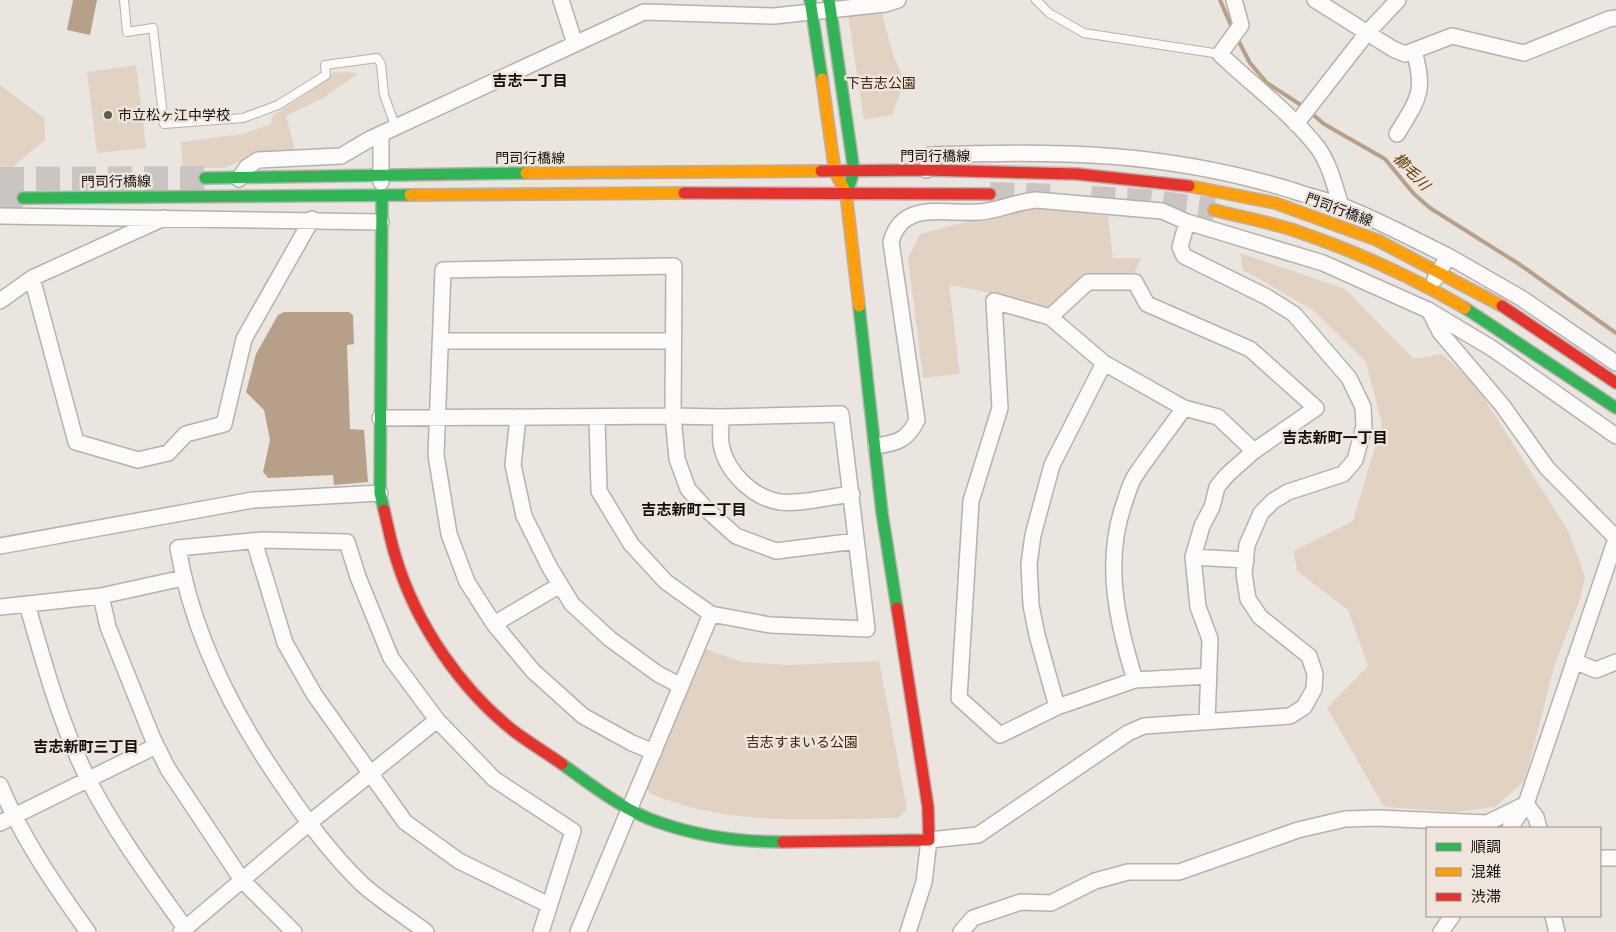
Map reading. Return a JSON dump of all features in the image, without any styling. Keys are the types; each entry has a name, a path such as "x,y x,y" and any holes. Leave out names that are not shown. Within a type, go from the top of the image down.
{"main road":[{"path":"382,194 380,222 380,493 396,559 417,611 447,659 478,698 514,731 606,795 656,822 698,832 759,842 929,840 928,807 882,513 876,446 846,193 835,172 811,5"},
{"path":"830,5 854,171 846,193"},
{"name":"門司行橋線","path":"205,178 239,179 466,173 926,170 1077,174 1206,188 1275,203 1377,240 1510,310 1616,383"},
{"name":"門司行橋線","path":"23,198 382,194 990,194"},
{"path":"1214,210 1294,230 1370,259 1431,288 1492,324 1616,408"}],"street":[{"path":"560,0 575,44"},
{"path":"239,179 247,168 258,160 341,156 370,139 381,136 644,12 774,16 811,5 885,4 898,0"},
{"path":"1234,0 1241,24 1220,54 1296,124 1318,149 1331,175 1341,206"},
{"path":"1315,0 1367,33 1405,54 1452,36 1524,53 1609,18 1616,18"},
{"path":"1296,124 1367,33 1398,0"},
{"path":"1397,134 1417,100 1421,88 1421,74 1414,50"},
{"path":"381,136 382,194"},
{"path":"926,170 930,156 1065,152 1156,159 1203,167 1269,184 1341,206 1448,256 1521,298 1616,363"},
{"path":"876,446 899,443 913,428 917,420 891,242 895,229 905,217 921,212 982,212 1018,202 1036,200 1162,211 1187,222 1323,263 1428,310 1493,349 1616,436"},
{"path":"0,216 312,219 380,222"},
{"path":"0,301 32,278 164,218"},
{"path":"32,278 76,442 138,460 168,453 186,434 224,424 244,339 312,219"},
{"path":"908,932 924,882 929,840 978,835 1128,734 1144,726 1290,716 1304,707 1314,689 1315,674 1309,656 1260,617 1248,599 1244,574 1247,545 1261,513 1273,501 1288,492 1343,474 1355,460 1364,426 1363,407 1349,378 1294,314 1267,297 1184,256 1180,247 1187,222"},
{"path":"1448,256 1431,288 1428,310 1440,332 1502,405 1547,468 1616,538 1526,804 1511,827"},
{"path":"654,752 632,744 582,716 533,671 494,624 467,582 449,534 436,455 443,270 674,266 673,416 677,460 688,489 736,536 776,551 856,541"},
{"path":"1050,318 1088,282 1135,282 1147,304 1250,349 1316,408 1254,451 1227,475 1217,487 1212,507 1202,526 1193,557 1198,607 1210,639 1207,722"},
{"path":"1209,676 1135,680 1057,707 1000,735 960,698 971,501 1000,408 994,301 1050,318 1104,363 1184,408 1218,417 1254,451"},
{"path":"440,341 673,341"},
{"path":"1057,707 1034,620 1029,564 1035,527 1052,465 1104,363"},
{"path":"1135,680 1123,642 1113,586 1113,545 1122,508 1134,478 1184,408"},
{"path":"380,418 673,416 721,418 841,414 868,629 770,625 711,614 666,582 631,544 599,491 597,418"},
{"path":"518,417 513,464 524,516 560,585 572,604 610,639 658,674 682,686"},
{"path":"721,418 721,444 728,466 762,498 782,503 852,494"},
{"path":"0,546 253,500 380,493"},
{"path":"254,541 285,643 314,694 369,774 405,822 459,861 549,905"},
{"path":"426,932 363,884 308,824 250,737 216,675 183,578 178,548 254,541 347,542 358,577 391,658 437,720 494,780 573,831 541,932"},
{"path":"1193,557 1246,560"},
{"path":"0,607 101,596 183,578"},
{"path":"494,624 560,585"},
{"path":"101,596 108,628 156,746 168,769 242,880 294,932"},
{"path":"27,604 49,683 88,779 120,836 183,930 308,824 437,720"},
{"path":"578,932 711,614"},
{"path":"1574,661 1596,670 1616,662"},
{"path":"7,820 156,746"},
{"path":"0,785 7,820 88,932"},
{"path":"1526,804 1536,817 1539,827"},
{"path":"961,932 972,918 1021,902 1051,903 1096,881 1128,872 1179,872 1298,830 1345,819 1378,818 1487,823 1526,804"},
{"path":"1601,858 1616,858"},
{"path":"1441,932 1451,917"},
{"path":"1553,917 1556,932"}],"lane":[{"path":"124,0 127,32 153,28 164,124 243,118 278,105 326,76 325,65 377,58 381,64 384,95 396,128"},
{"path":"1036,0 1049,13 1084,33 1220,54"}],"green space":[{"name":"下吉志公園","path":"881,10 893,55 905,81 892,115 864,120 848,15"},
{"path":"136,65 146,148 97,153 87,72"},
{"path":"334,72 359,73 323,98 286,116 295,150 266,151 224,168 183,168 181,142 243,134 271,124 272,116 324,82"},
{"path":"0,85 44,118 45,140 0,177"},
{"path":"1019,208 1055,209 1108,216 1113,258 1141,258 1134,274 1084,276 1054,307 1045,310 982,291 949,285 960,374 923,378 908,258 920,234"},
{"path":"1240,253 1345,289 1414,359 1442,354 1475,384 1569,532 1585,577 1580,599 1554,667 1525,780 1495,807 1457,812 1384,807 1327,708 1368,666 1348,610 1297,571 1294,551 1353,521 1382,424 1366,362 1313,310 1243,270"},
{"name":"吉志すまいる公園","path":"706,649 742,662 787,665 879,661 907,809 898,818 772,819 709,811 679,804 649,793 647,788"}],"shaded area":[{"path":"73,0 97,0 90,35 67,30"},
{"path":"284,312 349,312 353,315 354,344 347,345 350,429 364,430 368,482 334,485 333,475 268,478 263,472 270,440 264,410 246,392 256,354 278,315"}],"waterway":[{"name":"櫛毛川","path":"1220,0 1233,30"},
{"name":"櫛毛川","path":"1236,36 1250,63 1267,83 1304,107"},
{"name":"櫛毛川","path":"1310,112 1324,124 1385,159 1414,194 1430,208 1519,264 1616,333"}],"tunnel":[{"path":"0,179 205,178"},
{"path":"990,194 1055,196"},
{"path":"0,198 23,198"},
{"path":"1091,198 1146,201 1214,210"}],"traffic: fast":[{"path":"810,0 822,79"},
{"path":"829,0 854,171 849,186"},
{"path":"205,178 526,173"},
{"path":"382,195 380,493 384,510"},
{"path":"23,198 410,195"},
{"path":"859,306 882,513 897,608"},
{"path":"1465,308 1616,408"},
{"path":"562,764 621,805 658,822 688,831 720,837 783,842"}],"traffic: slow":[{"path":"822,79 835,172 846,193 859,306"},
{"path":"526,173 821,171"},
{"path":"1189,186 1275,203 1377,240 1502,306"},
{"path":"410,195 684,193"},
{"path":"1214,210 1286,228 1340,247 1404,275 1465,308"}],"traffic: jam":[{"path":"821,171 926,170 1077,174 1189,186"},
{"path":"684,193 990,194"},
{"path":"1502,306 1616,383"},
{"path":"384,510 394,552 405,583 415,607 443,654 476,696 495,715 515,732 562,764"},
{"path":"783,842 929,840 928,807 897,608"}],"place":[{"name":"市立松ヶ江中学校","path":"108,115"}],"district":[{"name":"吉志一丁目","path":"530,81"},
{"name":"吉志新町一丁目","path":"1335,438"},
{"name":"吉志新町二丁目","path":"694,510"},
{"name":"吉志新町三丁目","path":"86,747"}]}
